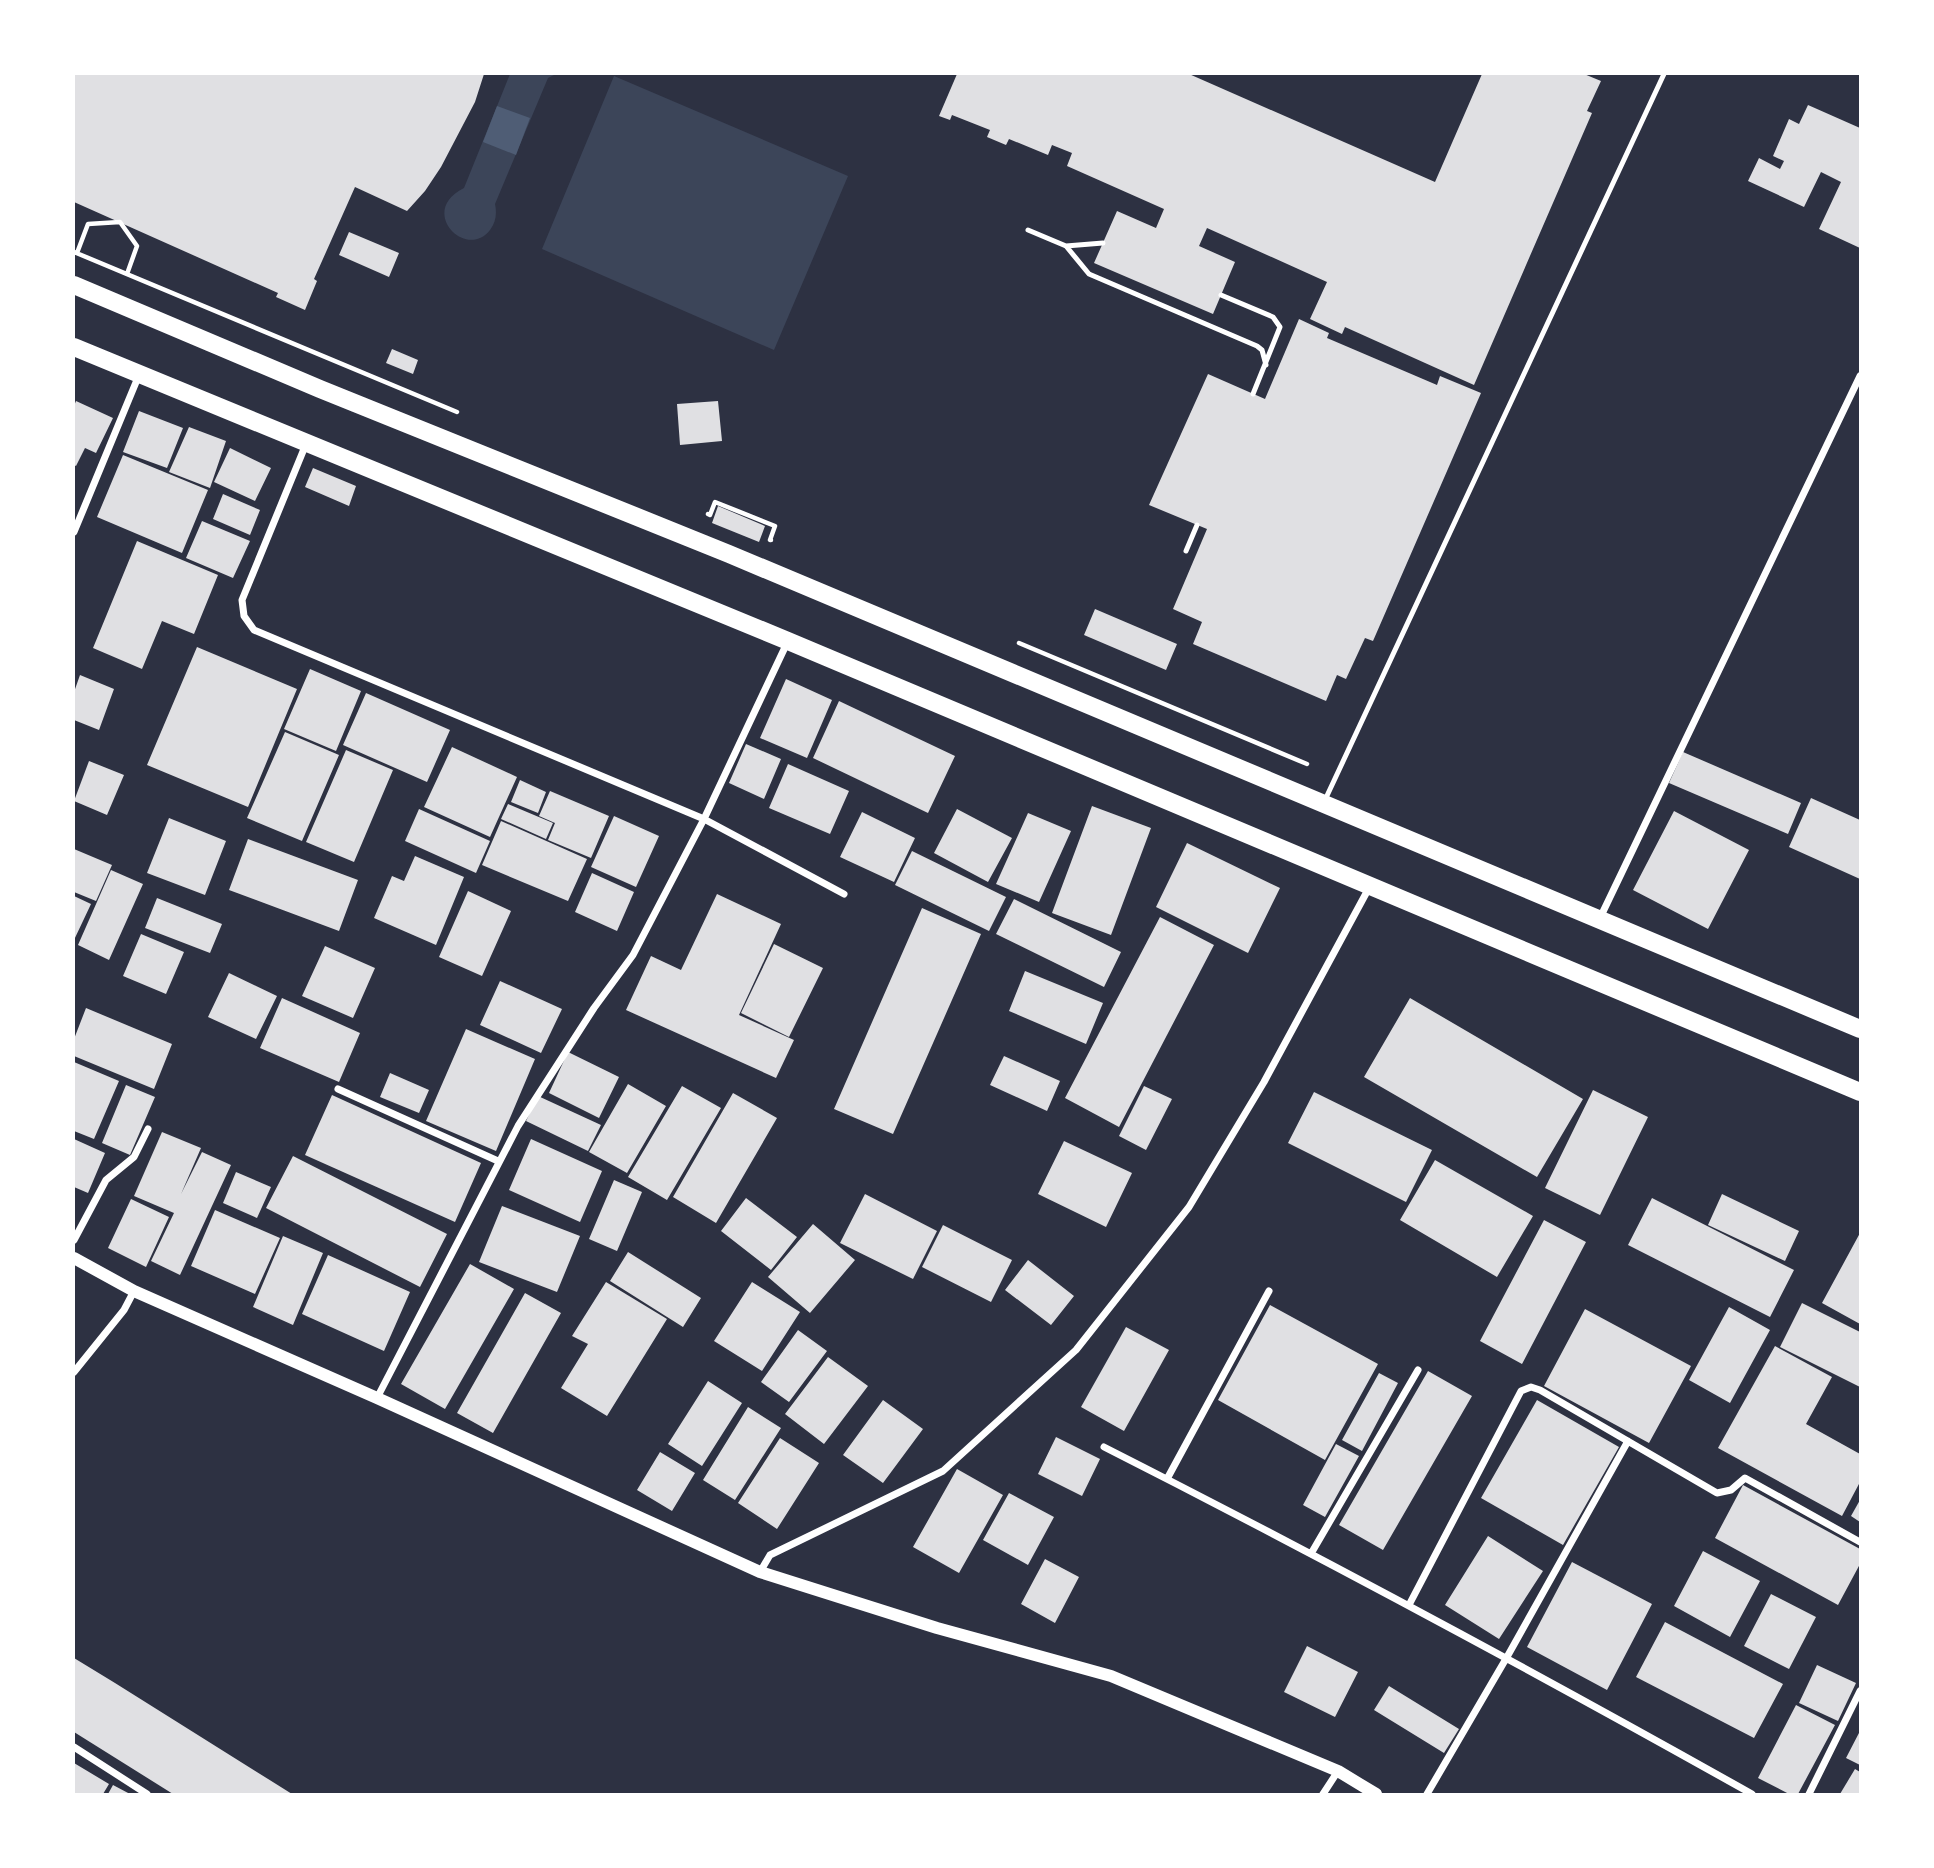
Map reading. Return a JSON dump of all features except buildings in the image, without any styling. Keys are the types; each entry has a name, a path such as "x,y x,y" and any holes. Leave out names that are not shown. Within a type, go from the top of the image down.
{"main road":[{"path":"74,285 320,389 729,554 1860,1029"},
{"path":"74,347 788,641 1860,1092"}],"street":[{"path":"74,531 139,374"},
{"path":"1599,919 1860,376"},
{"path":"306,443 242,600 244,616 254,629 704,819 844,894"},
{"path":"377,1398 498,1161 587,1018 633,955 704,819 788,641"},
{"path":"760,1572 771,1555 943,1471 1076,1349 1189,1207 1264,1082 1370,885"},
{"path":"338,1089 498,1161"},
{"path":"74,1240 106,1180 134,1157 148,1129"},
{"path":"74,1258 134,1291 760,1572 937,1628 1111,1676 1338,1771 1376,1794"},
{"path":"74,1372 124,1310 134,1291"},
{"path":"1167,1479 1269,1291"},
{"path":"1312,1552 1418,1370"},
{"path":"1409,1605 1521,1391 1531,1387 1717,1493 1731,1490 1745,1478 1860,1542"},
{"path":"1427,1794 1628,1441"},
{"path":"1104,1447 1312,1552 1752,1794"},
{"path":"1809,1794 1860,1691"},
{"path":"74,1747 146,1794"},
{"path":"1323,1794 1338,1771"}],"lane":[{"path":"1324,802 1664,74"},
{"path":"1028,230 1066,246 1103,243"},
{"path":"1066,246 1089,274 1256,345 1266,357 1266,365"},
{"path":"1221,295 1277,321 1280,327 1254,394"},
{"path":"1185,551 1197,525"}],"path":[{"path":"77,253 88,224 120,222 138,246 127,274"}],"shaded area":[{"path":"510,74 556,74 548,78 495,204 496,217 492,227 480,238 469,240 450,229 445,220 445,209 451,198 464,188"},
{"path":"614,76 848,176 774,350 542,249"},
{"path":"497,106 530,118 516,155 483,142"}]}
